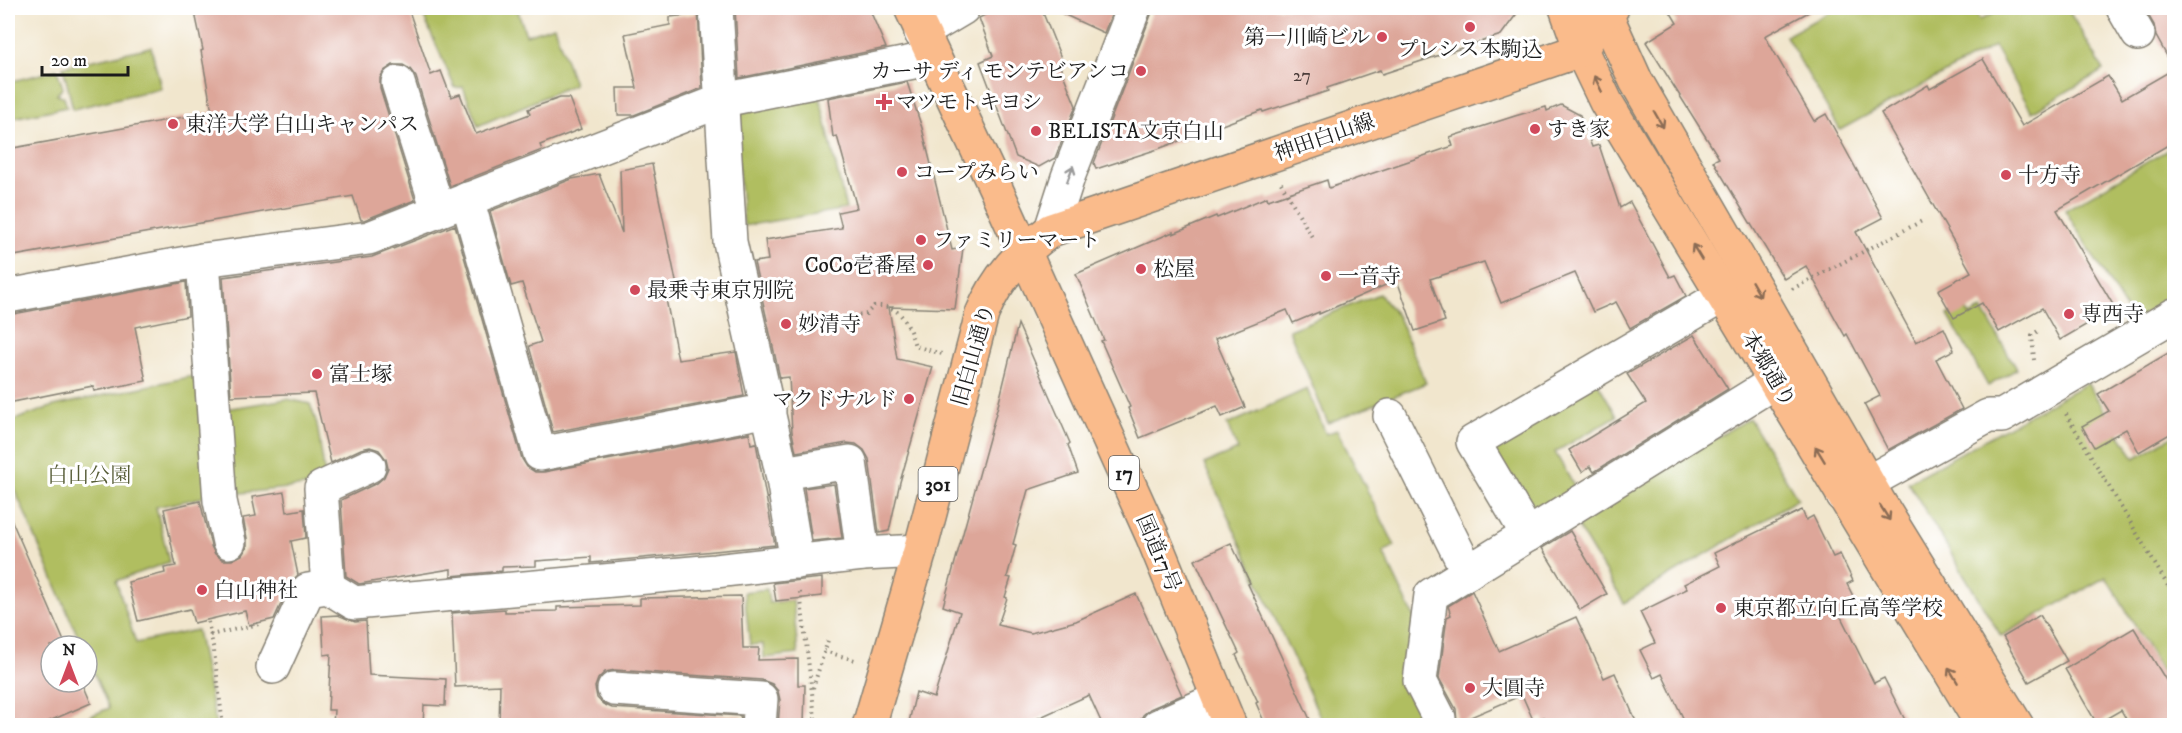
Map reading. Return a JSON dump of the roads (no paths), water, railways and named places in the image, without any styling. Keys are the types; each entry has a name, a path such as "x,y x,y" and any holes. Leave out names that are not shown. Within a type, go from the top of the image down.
{"main road":[{"name":"本郷通り","path":"1566,8 1581,50 1606,102 1832,473 1880,504 2017,726"},
{"name":"本郷通り","path":"1606,9 1636,81 1983,726"},
{"path":"1581,50 1606,9"},
{"name":"17","path":"922,33 996,189 1023,252"},
{"name":"神田白山線","path":"1023,252 1051,230 1581,50"},
{"name":"旧白山通り","path":"868,726 920,551 982,314 988,297 1023,252"},
{"name":"国道17号","path":"1023,252 1152,535 1224,712"}],"street":[{"path":"716,8 730,242 769,410 797,562"},
{"path":"8,296 203,260 369,238 723,100 922,33 963,8"},
{"path":"1051,230 1068,177 1134,8"},
{"path":"398,83 453,204 540,454 769,410"},
{"path":"203,260 220,501 230,542"},
{"path":"1528,535 1473,442 1615,375 1724,296"},
{"path":"1856,490 1988,416 2002,416 2175,315"},
{"path":"1438,726 1439,718 1419,681 1431,595 1776,381"},
{"path":"1390,416 1468,572"},
{"path":"782,473 850,462 863,554"},
{"path":"328,586 321,488 369,466"},
{"path":"273,667 308,590 328,586 354,603 863,554 920,551"},
{"path":"614,689 761,699 759,726"},
{"path":"1158,726 1224,712"}],"place":[{"name":"プレシス本駒込","path":"1470,27"},
{"name":"第一川崎ビル","path":"1382,37"},
{"name":"カーサ ディ モンテビアンコ","path":"1141,71"},
{"name":"マツモトキヨシ","path":"884,102"},
{"name":"東洋大学 白山キャンパス","path":"173,124"},
{"name":"すき家","path":"1535,129"},
{"name":"BELISTA文京白山","path":"1036,131"},
{"name":"コープみらい","path":"902,172"},
{"name":"十方寺","path":"2006,175"},
{"name":"ファミリーマート","path":"921,240"},
{"name":"CoCo壱番屋","path":"928,265"},
{"name":"松屋","path":"1141,269"},
{"name":"一音寺","path":"1326,276"},
{"name":"最乗寺東京別院","path":"635,290"},
{"name":"専西寺","path":"2069,314"},
{"name":"妙清寺","path":"786,324"},
{"name":"富士塚","path":"317,374"},
{"name":"マクドナルド","path":"909,399"},
{"name":"白山神社","path":"202,590"},
{"name":"東京都立向丘高等学校","path":"1721,608"},
{"name":"大圓寺","path":"1470,688"}],"park label":[{"name":"白山公園","path":"89,475"}]}
